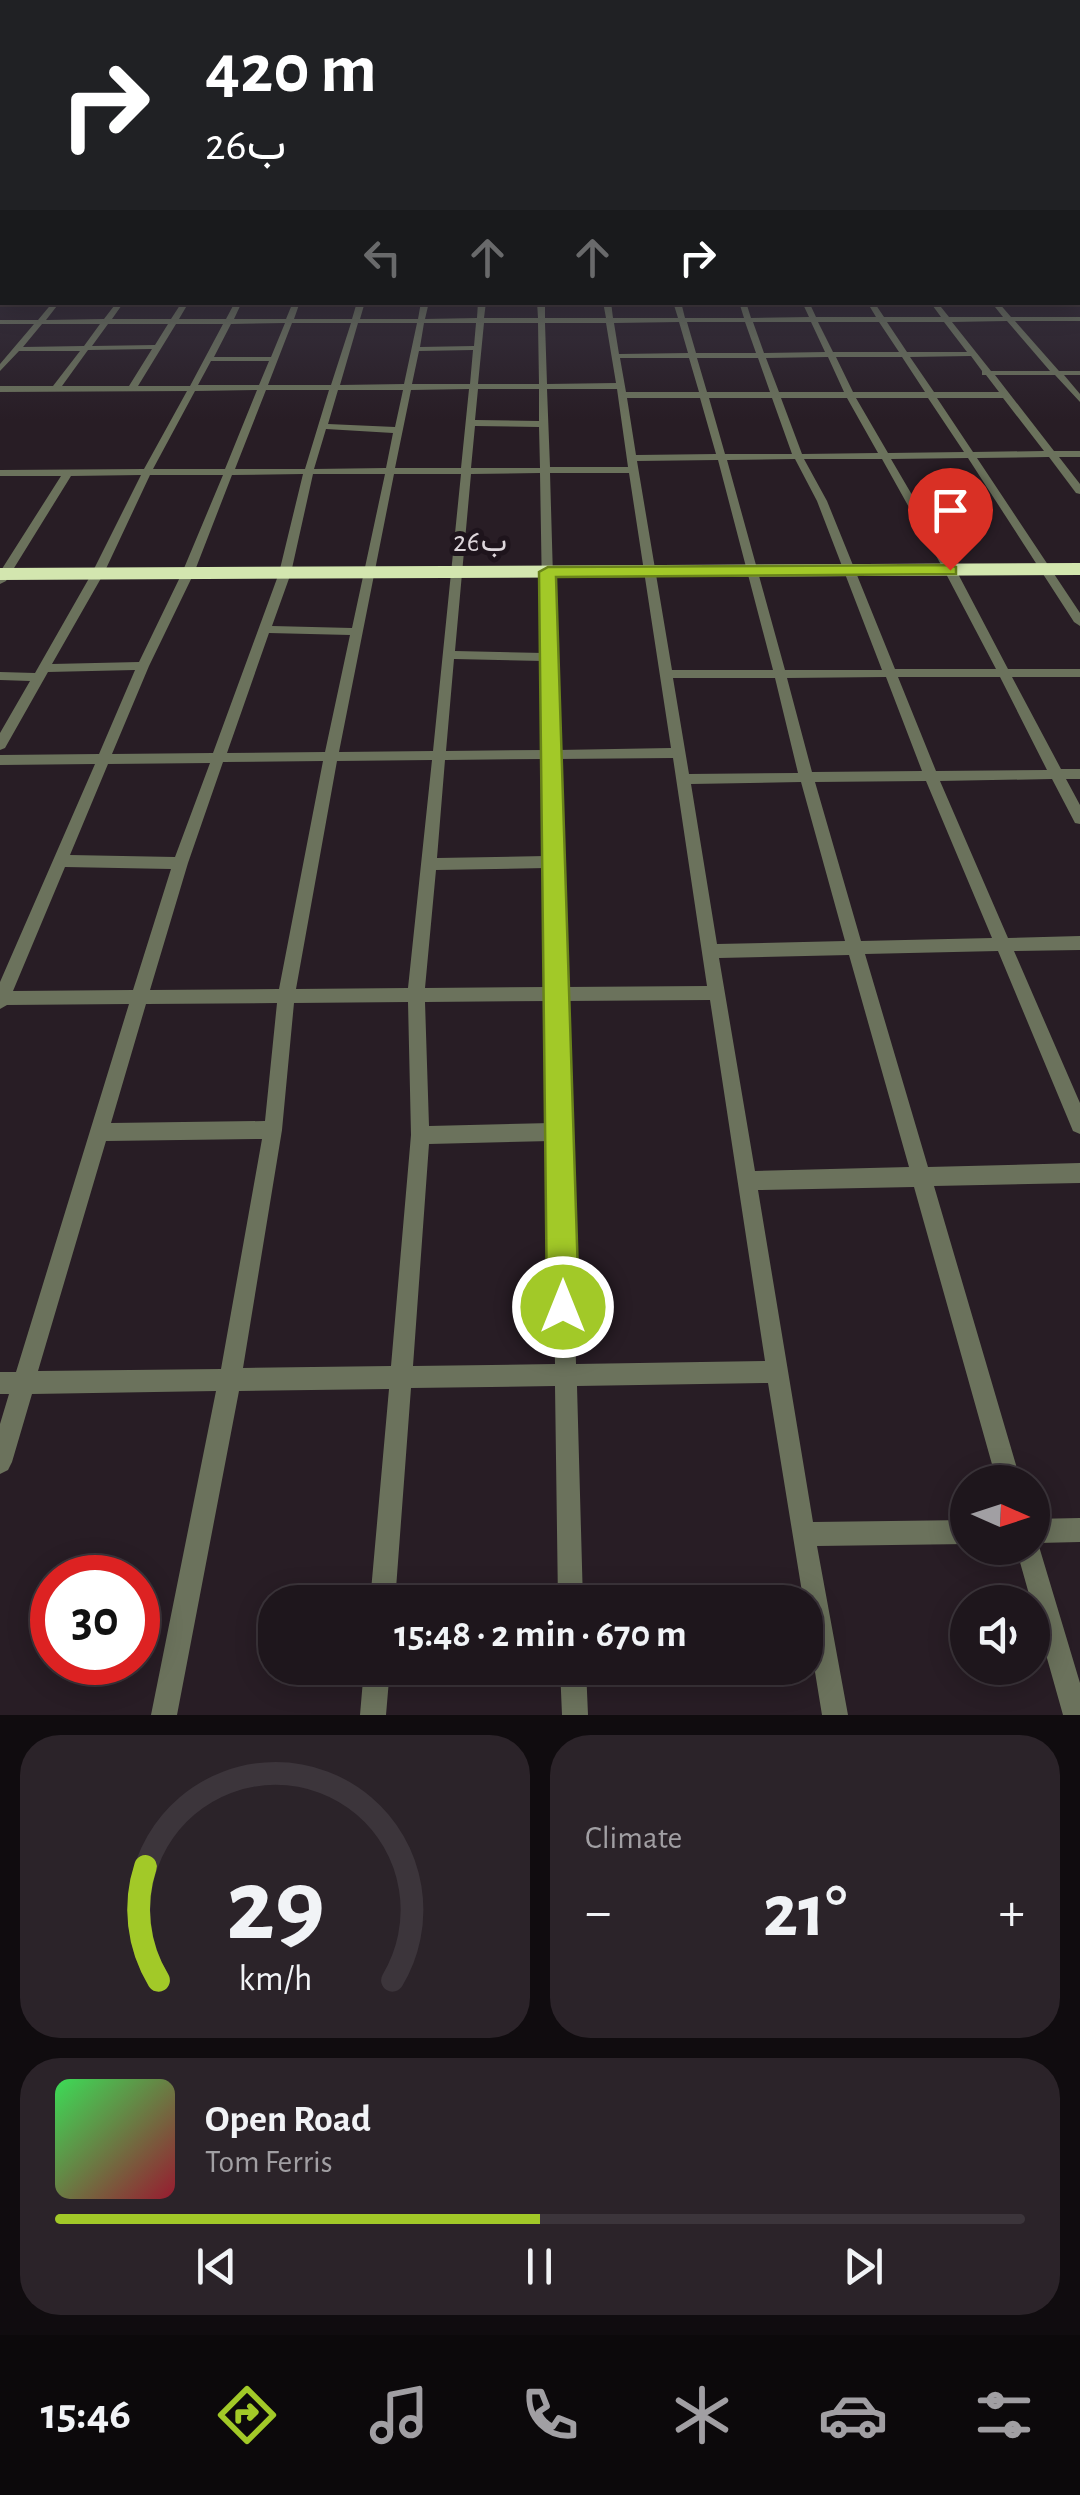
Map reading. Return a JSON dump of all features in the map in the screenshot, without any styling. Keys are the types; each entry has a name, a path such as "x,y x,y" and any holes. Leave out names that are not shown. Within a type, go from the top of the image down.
{"highway":[{"name":"26ب","path":"2,576 1080,569"}],"street":[{"path":"0,369 55,305"},
{"path":"55,389 119,305"},
{"path":"132,388 184,305"},
{"path":"0,745 98,573 147,472 238,305"},
{"path":"297,305 188,573 143,666 0,999 716,993"},
{"path":"0,1462 180,862 285,573 309,470 360,305"},
{"path":"164,1715 230,1378 273,1130 286,999 331,756 424,305"},
{"path":"385,1585 420,1136 416,997 482,305"},
{"path":"541,305 570,1585"},
{"path":"609,305 664,674 835,1715"},
{"path":"679,305 754,570 806,780 1004,1465"},
{"path":"743,305 798,456 822,501 888,673 1080,1125"},
{"path":"806,305 850,395 950,570 1080,819"},
{"path":"872,305 1080,622"},
{"path":"935,305 969,354 1080,491"},
{"path":"997,305 1080,399"},
{"path":"1042,310 1050,318"},
{"path":"0,322 1050,318 1075,319 1080,328"},
{"path":"17,349 158,347"},
{"path":"415,350 476,348"},
{"path":"617,356 969,354"},
{"path":"210,359 274,359"},
{"path":"986,374 1080,373"},
{"path":"0,389 545,386 701,394 1002,395"},
{"path":"471,424 546,424"},
{"path":"322,426 396,430"},
{"path":"632,458 1080,454"},
{"path":"0,473 633,470"},
{"path":"2,576 68,473"},
{"path":"267,630 357,632"},
{"path":"450,655 550,658"},
{"path":"0,676 143,666"},
{"path":"664,674 1080,672"},
{"path":"0,760 677,753"},
{"path":"682,779 1080,774"},
{"path":"60,861 180,862"},
{"path":"428,864 556,862"},
{"path":"709,951 1080,943"},
{"path":"101,1132 273,1130"},
{"path":"420,1136 562,1132"},
{"path":"747,1181 1080,1173"},
{"path":"0,1383 777,1372"},
{"path":"1050,1531 1080,1530"},
{"path":"803,1534 950,1532"},
{"path":"1033,1565 1076,1715"},
{"path":"373,1715 376,1685"},
{"path":"574,1685 575,1715"}],"route":[{"path":"563,1307 560,995 548,572 950,570"}]}
